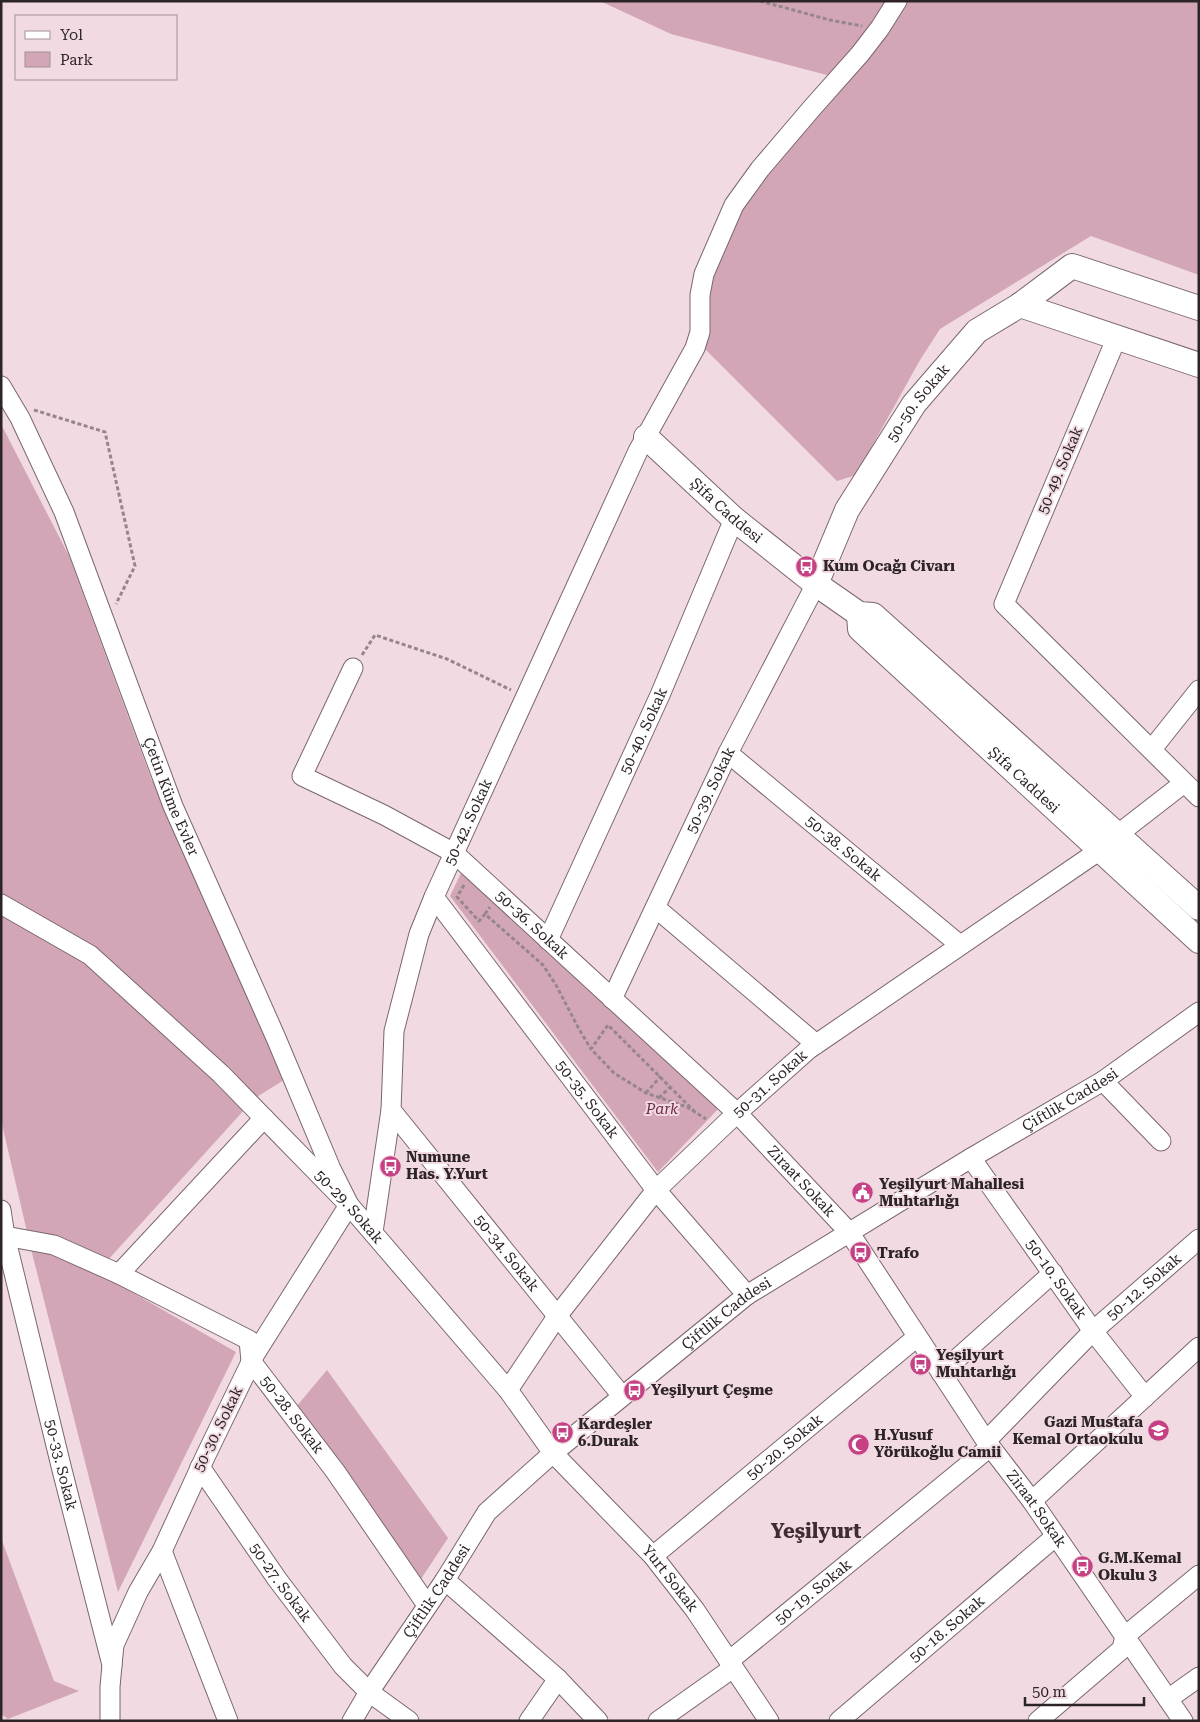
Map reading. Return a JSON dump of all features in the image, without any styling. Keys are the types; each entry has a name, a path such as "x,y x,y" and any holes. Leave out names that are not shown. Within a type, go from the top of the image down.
{"street":[{"name":"50-42. Sokak","path":"372,1232 391,1110 394,1030 419,934 434,897 527,698 634,460 696,348 700,332 700,295 704,274 734,205 760,169 860,54 880,28 897,1"},
{"name":"50-50. Sokak","path":"816,584 847,510 914,404 977,331 1020,305 1072,266 1199,308"},
{"path":"1020,305 1199,364"},
{"name":"50-49. Sokak","path":"1117,337 1004,604 1152,749"},
{"name":"Çetin Küme Evler","path":"1,386 20,418 64,512 174,806 276,1038 330,1168 349,1205"},
{"name":"Şifa Caddesi","path":"646,437 734,518 816,584 859,614 860,629 1109,843 1199,908"},
{"name":"50-40. Sokak","path":"548,940 660,695 734,518"},
{"name":"50-39. Sokak","path":"612,999 728,753 816,584"},
{"name":"50-36. Sokak","path":"353,668 302,776 384,814 454,853 737,1114"},
{"path":"1199,690 1152,749 1199,797"},
{"name":"50-38. Sokak","path":"728,753 960,945"},
{"name":"50-31. Sokak","path":"508,1390 558,1315 656,1190 737,1114 816,1044 1109,843 1184,783"},
{"name":"Şifa Caddesi","path":"1109,843 1199,941"},
{"name":"50-35. Sokak","path":"434,897 656,1190 747,1295"},
{"name":"50-29. Sokak","path":"1,904 90,955 221,1074 349,1205 508,1390 553,1452"},
{"path":"656,908 816,1044"},
{"name":"Çiftlik Caddesi","path":"352,1721 369,1692 445,1580 487,1512 553,1452 747,1295 1103,1081 1199,1012"},
{"path":"1103,1081 1161,1141"},
{"name":"50-34. Sokak","path":"391,1110 622,1396"},
{"name":"Ziraat Sokak","path":"737,1114 849,1232 988,1444 1032,1501 1184,1721"},
{"path":"3,1237 54,1245 119,1274 264,1118"},
{"name":"50-10. Sokak","path":"972,1158 1093,1331 1145,1396"},
{"name":"50-30. Sokak","path":"112,1665 114,1645 138,1592 162,1551 251,1361 349,1205"},
{"name":"50-33. Sokak","path":"1,1210 3,1237 112,1665 110,1721"},
{"name":"50-12. Sokak","path":"988,1444 1093,1331 1199,1239"},
{"path":"941,1373 1053,1273"},
{"name":"50-28. Sokak","path":"119,1274 249,1340 251,1361 335,1471 427,1605"},
{"name":"50-20. Sokak","path":"653,1556 918,1337"},
{"path":"1032,1501 1199,1347"},
{"name":"50-19. Sokak","path":"658,1721 731,1664 988,1444"},
{"name":"Yurt Sokak","path":"553,1452 653,1556 695,1610 769,1721"},
{"name":"50-27. Sokak","path":"200,1468 276,1578 343,1666 369,1692 409,1721"},
{"name":"50-18. Sokak","path":"839,1721 1056,1536"},
{"path":"162,1551 228,1721"},
{"path":"1038,1721 1122,1649 1125,1636 1199,1575"},
{"path":"445,1580 558,1679 598,1721"},
{"path":"1168,1699 1199,1676"},
{"path":"529,1721 558,1679"}],"path":[{"path":"760,1 830,20 880,28"},
{"path":"11,402 105,432 135,566 106,622"},
{"path":"353,668 375,635 448,660 527,698"},
{"path":"466,882 457,897 479,921 492,904"},
{"path":"485,914 542,965 556,985 591,1048 614,1073 646,1093 687,1106 722,1128"},
{"path":"591,1048 608,1025 695,1112"},
{"path":"646,1093 661,1076"},
{"path":"660,1098 671,1086"}],"green space":[{"path":"600,1 1199,1 1199,275 1091,236 940,329 920,360 856,475 837,481 703,347 716,256 739,204 842,79 671,34"},
{"path":"1,424 69,556 152,781 171,780 284,1080 255,1098 97,1272 236,1352 118,1592 31,1249 1,1120"},
{"name":"Park","path":"462,871 720,1107 658,1172 450,896"},
{"path":"327,1370 448,1538 421,1579 296,1407"},
{"path":"1,1538 54,1681 79,1691 8,1719 1,1714"}],"place":[{"name":"Kum Ocağı Civarı","path":"807,566"},
{"name":"Numune Has. Y.Yurt","path":"390,1166"},
{"name":"Yeşilyurt Mahallesi Muhtarlığı","path":"863,1193"},
{"name":"Trafo","path":"861,1253"},
{"name":"Yeşilyurt Muhtarlığı","path":"920,1364"},
{"name":"Yeşilyurt Çeşme","path":"635,1390"},
{"name":"Gazi Mustafa Kemal Ortaokulu","path":"1159,1431"},
{"name":"Kardeşler 6.Durak","path":"562,1433"},
{"name":"H.Yusuf Yörükoğlu Camii","path":"858,1444"},
{"name":"G.M.Kemal Okulu 3","path":"1082,1567"}],"district":[{"name":"Yeşilyurt","path":"816,1531"}]}
